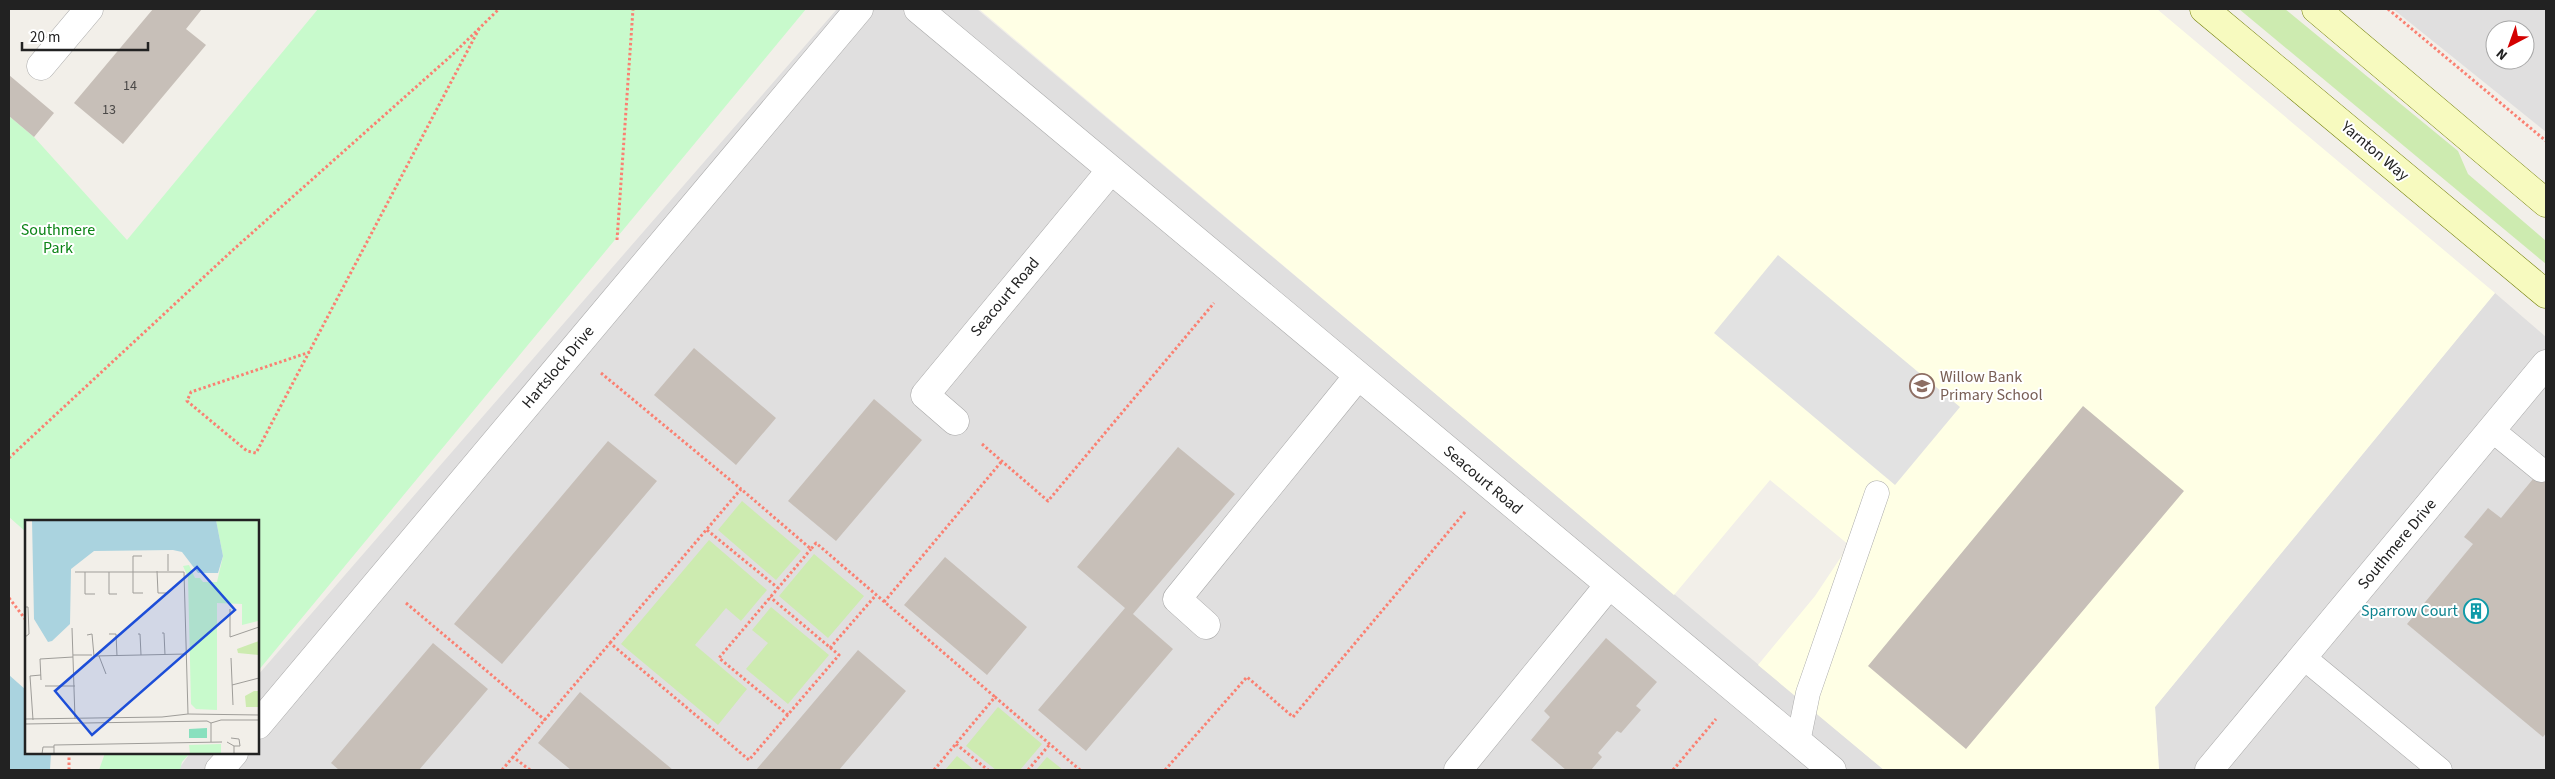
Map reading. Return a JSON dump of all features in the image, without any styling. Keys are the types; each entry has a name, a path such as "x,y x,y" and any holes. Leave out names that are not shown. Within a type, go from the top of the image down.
{"street":[{"path":"41,66 89,9"},
{"name":"Hartslock Drive","path":"259,724 858,9"},
{"name":"Seacourt Road","path":"918,9 1832,770"},
{"name":"Yarnton Way","path":"2204,9 2546,294"},
{"path":"2316,9 2546,203"},
{"name":"Seacourt Road","path":"955,421 925,394 1111,170"},
{"name":"Southmere Drive","path":"2209,770 2546,364"},
{"path":"1206,624 1176,600 1358,376"},
{"path":"1458,770 1608,584"},
{"path":"220,770 233,754"}],"lane":[{"path":"2492,430 2541,470"},
{"path":"1798,742 1808,693 1877,492"},
{"path":"2303,657 2440,770"}],"path":[{"path":"9,458 499,9"},
{"path":"617,242 632,9"},
{"path":"2388,9 2546,141"},
{"path":"310,352 191,392 187,401 247,451 256,452 310,352 480,27"},
{"path":"955,421 1048,501 1238,275"},
{"path":"573,349 811,549"},
{"path":"884,602 1002,461"},
{"path":"1165,770 1247,677 1293,716 1488,484"},
{"path":"502,770 741,489"},
{"path":"707,530 778,588"},
{"path":"788,715 719,658 816,542 1080,770"},
{"path":"379,580 545,720"},
{"path":"830,648 876,594"},
{"path":"610,643 749,760 839,655 770,597"},
{"path":"9,598 25,619"},
{"path":"1673,770 1739,693"},
{"path":"934,770 995,697"},
{"path":"956,744 988,770"},
{"path":"1028,770 1050,744"},
{"path":"69,754 69,770"},
{"path":"514,757 530,770"}],"shaded area":[{"path":"837,9 977,9 1884,770 178,770 189,754 259,754 259,674"},
{"name":"Willow Bank Primary School","path":"979,9 2157,9 2495,293 2155,707 2159,770 1884,770 1758,665 1815,596 1849,545 1770,480 1674,595"},
{"path":"2393,9 2546,9 2546,132"},
{"path":"1778,255 1960,407 1895,485 1714,333"},
{"path":"2495,293 2546,337 2546,770 2159,770 2155,707"}],"green space":[{"name":"Southmere Park","path":"318,9 806,9 259,670 259,520 25,520 25,531 9,517 9,116 34,137 127,240"},
{"path":"2239,9 2285,9 2458,151 2468,174 2546,241 2546,264"},
{"path":"742,501 801,551 776,580 718,530"},
{"path":"709,540 767,590 741,621 726,608 695,645 747,689 718,725 621,644"},
{"path":"814,554 864,596 828,638 779,596"},
{"path":"771,607 829,655 788,704 746,669 768,643 752,630"},
{"path":"998,707 1042,744 1020,770 996,770 966,746"},
{"path":"105,754 189,754 182,762 180,770 99,770"},
{"path":"957,756 974,770 945,770"},
{"path":"1047,757 1063,770 1036,770"}],"water":[{"path":"9,675 25,689 25,754 51,754 50,770 9,770"}],"building":[{"path":"153,9 202,9 186,29 206,45 123,144 74,103"},
{"path":"9,75 54,113 34,137 9,116"},
{"path":"694,348 776,418 736,465 654,395"},
{"path":"874,399 922,440 836,541 788,501"},
{"path":"2083,406 2184,491 1966,749 1868,666"},
{"path":"608,441 657,481 502,664 454,624"},
{"path":"1178,447 1235,494 1133,614 1173,649 1086,751 1038,710 1125,608 1077,567"},
{"name":"Sparrow Court","path":"2546,463 2546,733 2543,737 2407,624 2473,544 2464,537 2488,508 2501,518"},
{"path":"945,557 1027,627 987,675 904,605"},
{"path":"1606,638 1657,682 1636,706 1641,710 1621,733 1617,731 1598,753 1602,757 1591,770 1566,770 1531,740 1550,717 1544,711"},
{"path":"433,643 488,689 419,770 339,770 331,763"},
{"path":"858,650 906,691 839,770 756,770"},
{"path":"580,692 673,770 571,770 538,743"}],"place":[{"name":"Willow Bank Primary School","path":"1922,386"},
{"name":"Sparrow Court","path":"2476,611"}]}
